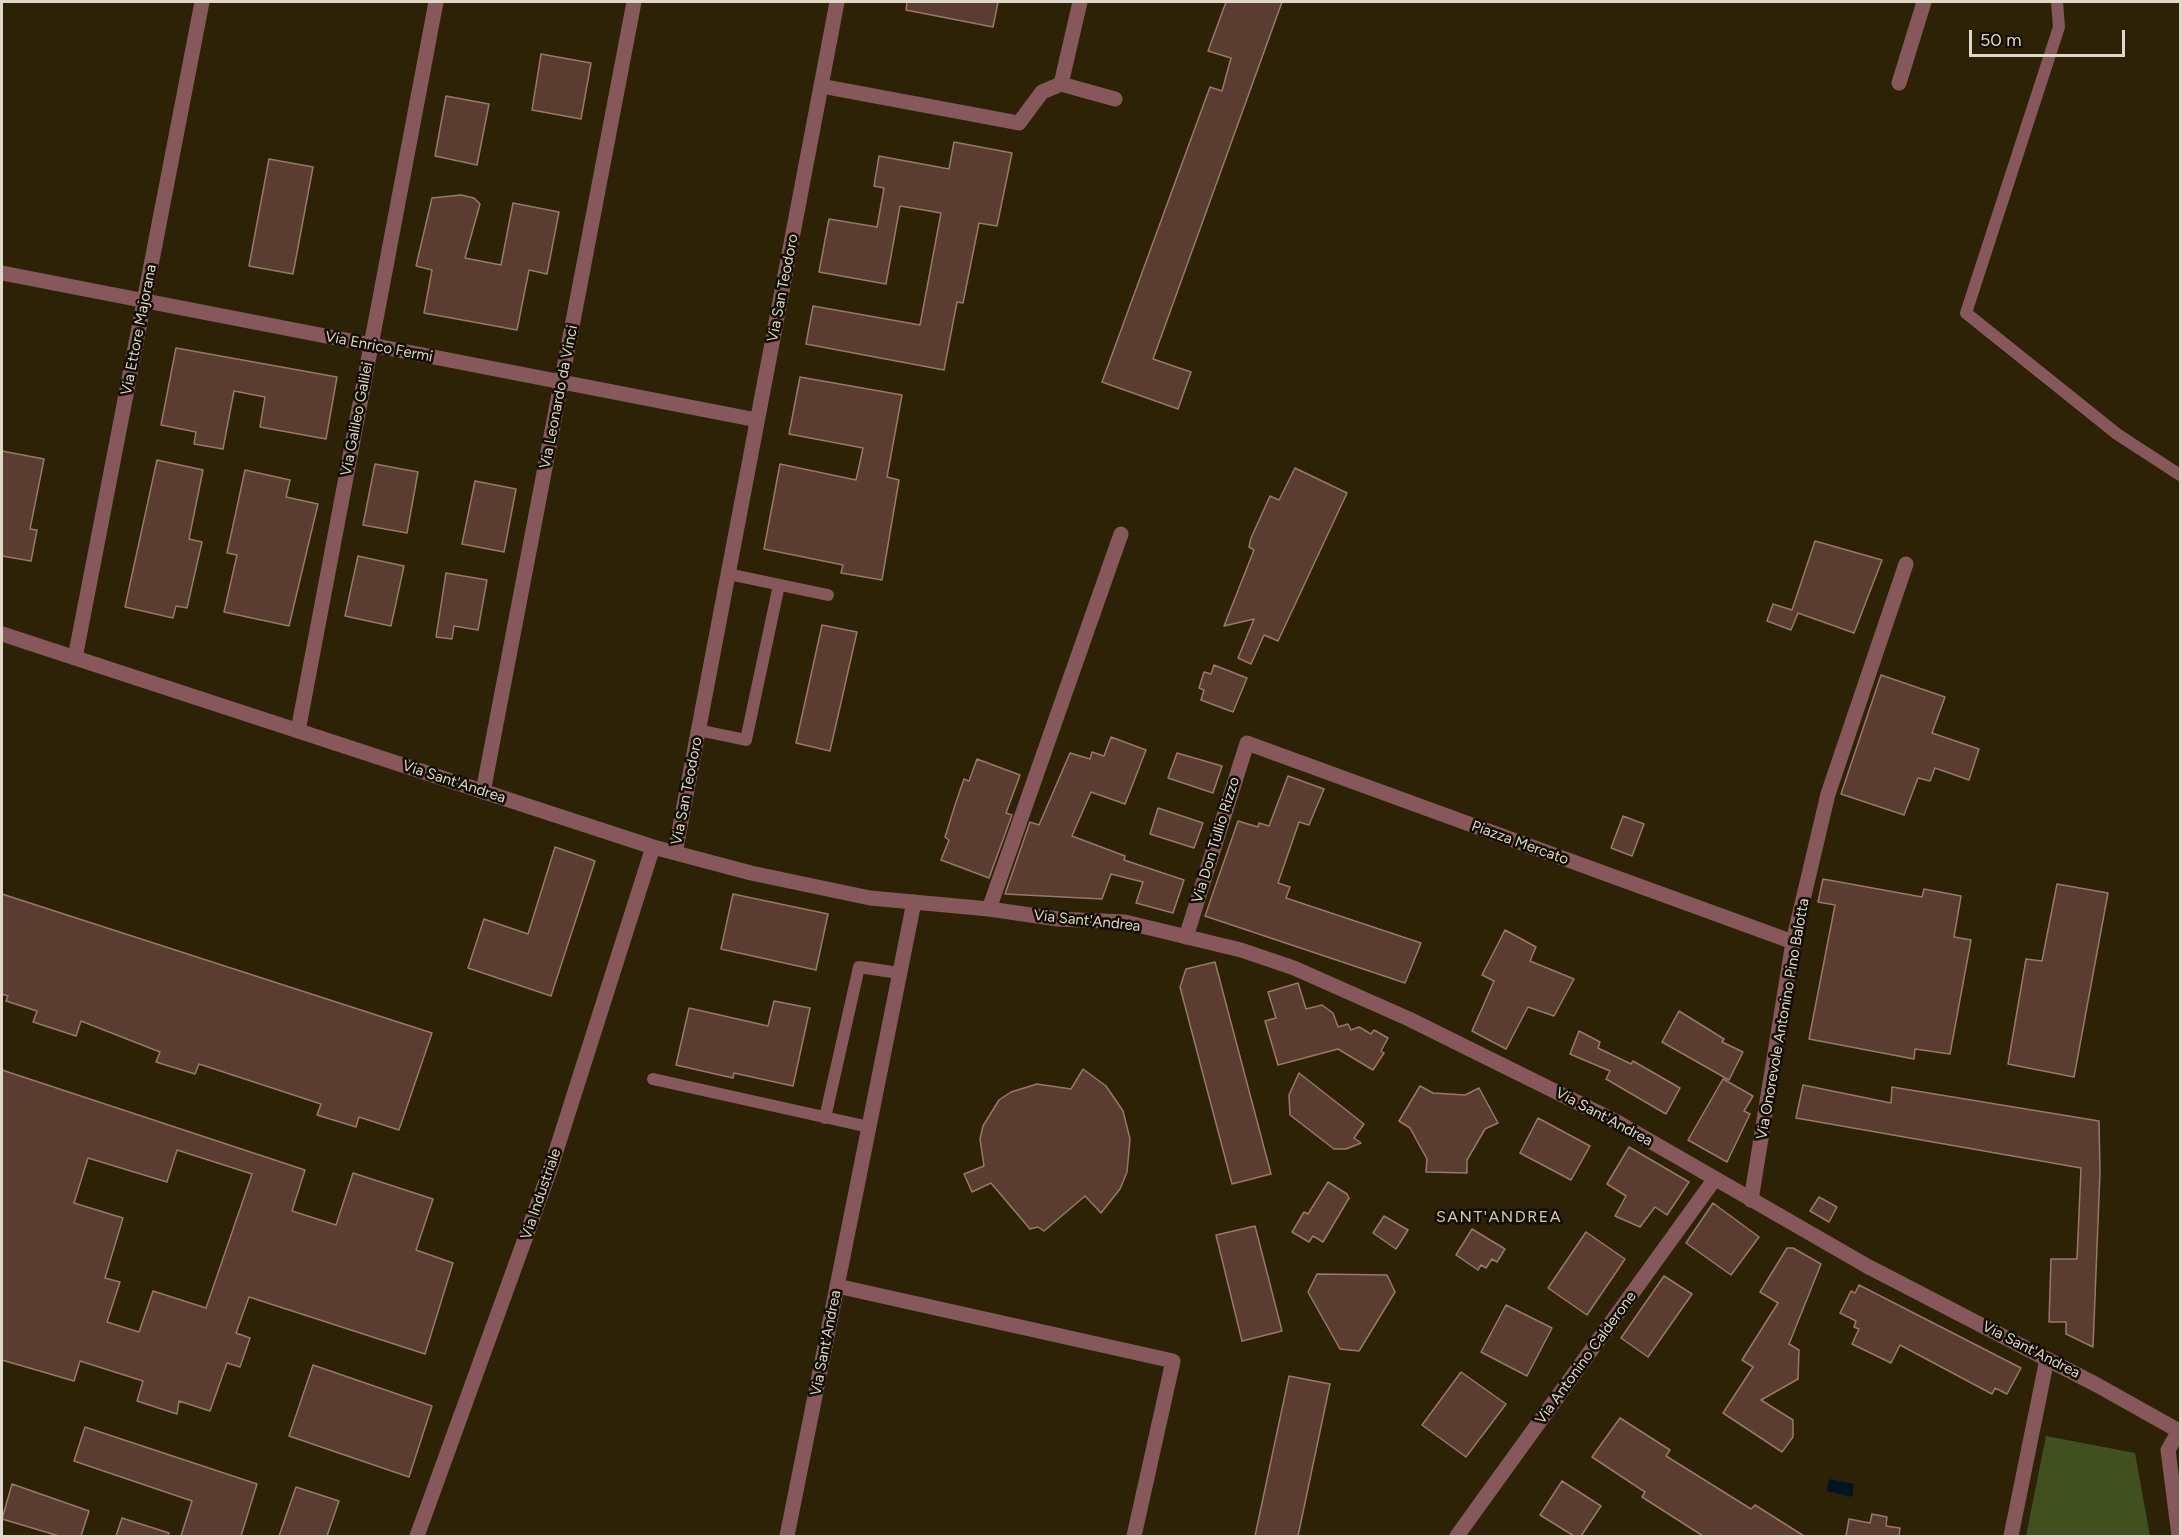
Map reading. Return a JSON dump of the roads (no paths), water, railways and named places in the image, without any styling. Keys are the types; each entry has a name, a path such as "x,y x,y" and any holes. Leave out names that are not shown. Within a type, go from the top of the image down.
{"street":[{"name":"Via Ettore Majorana","path":"75,658 202,2"},
{"name":"Via Galileo Galilei","path":"298,731 436,2"},
{"name":"Via Leonardo da Vinci","path":"483,792 634,2"},
{"name":"Via San Teodoro","path":"675,853 837,2"},
{"path":"1061,84 1080,2"},
{"path":"1899,83 1924,2"},
{"path":"821,86 1019,123 1042,92 1061,84 1115,99"},
{"name":"Via Enrico Fermi","path":"2,273 757,420"},
{"path":"989,909 1121,534"},
{"name":"Via Onorevole Antonino Pino Balotta","path":"1751,1200 1793,942 1828,794 1906,564"},
{"name":"Via Sant'Andrea","path":"2,634 654,847 751,873 870,898 989,909 1058,919 1125,922 1241,950 1342,987 1617,1122 1867,1266 2180,1431"},
{"name":"Piazza Mercato","path":"1247,743 1793,942"},
{"name":"Via Don Tullio Rizzo","path":"1186,937 1247,743"},
{"name":"Via Industriale","path":"417,1536 550,1170 654,847"},
{"name":"Via Sant'Andrea","path":"787,1536 914,902"},
{"name":"Via Antonino Calderone","path":"1457,1536 1714,1179"},
{"path":"837,1286 1173,1361 1134,1536"},
{"path":"2011,1536 2047,1359"},
{"path":"2180,1431 2168,1450 2180,1536"}],"lane":[{"path":"2056,2 2059,27 1966,313 2117,434 2181,475"},
{"path":"728,574 828,595"},
{"name":"Via San Teodoro","path":"698,730 747,740 779,585"},
{"path":"825,1118 859,967 899,973"},
{"path":"653,1079 869,1127"}],"water":[{"path":"1829,1479 1854,1484 1852,1497 1827,1491"}],"district":[{"name":"SANT'ANDREA","path":"1499,1217"}]}
